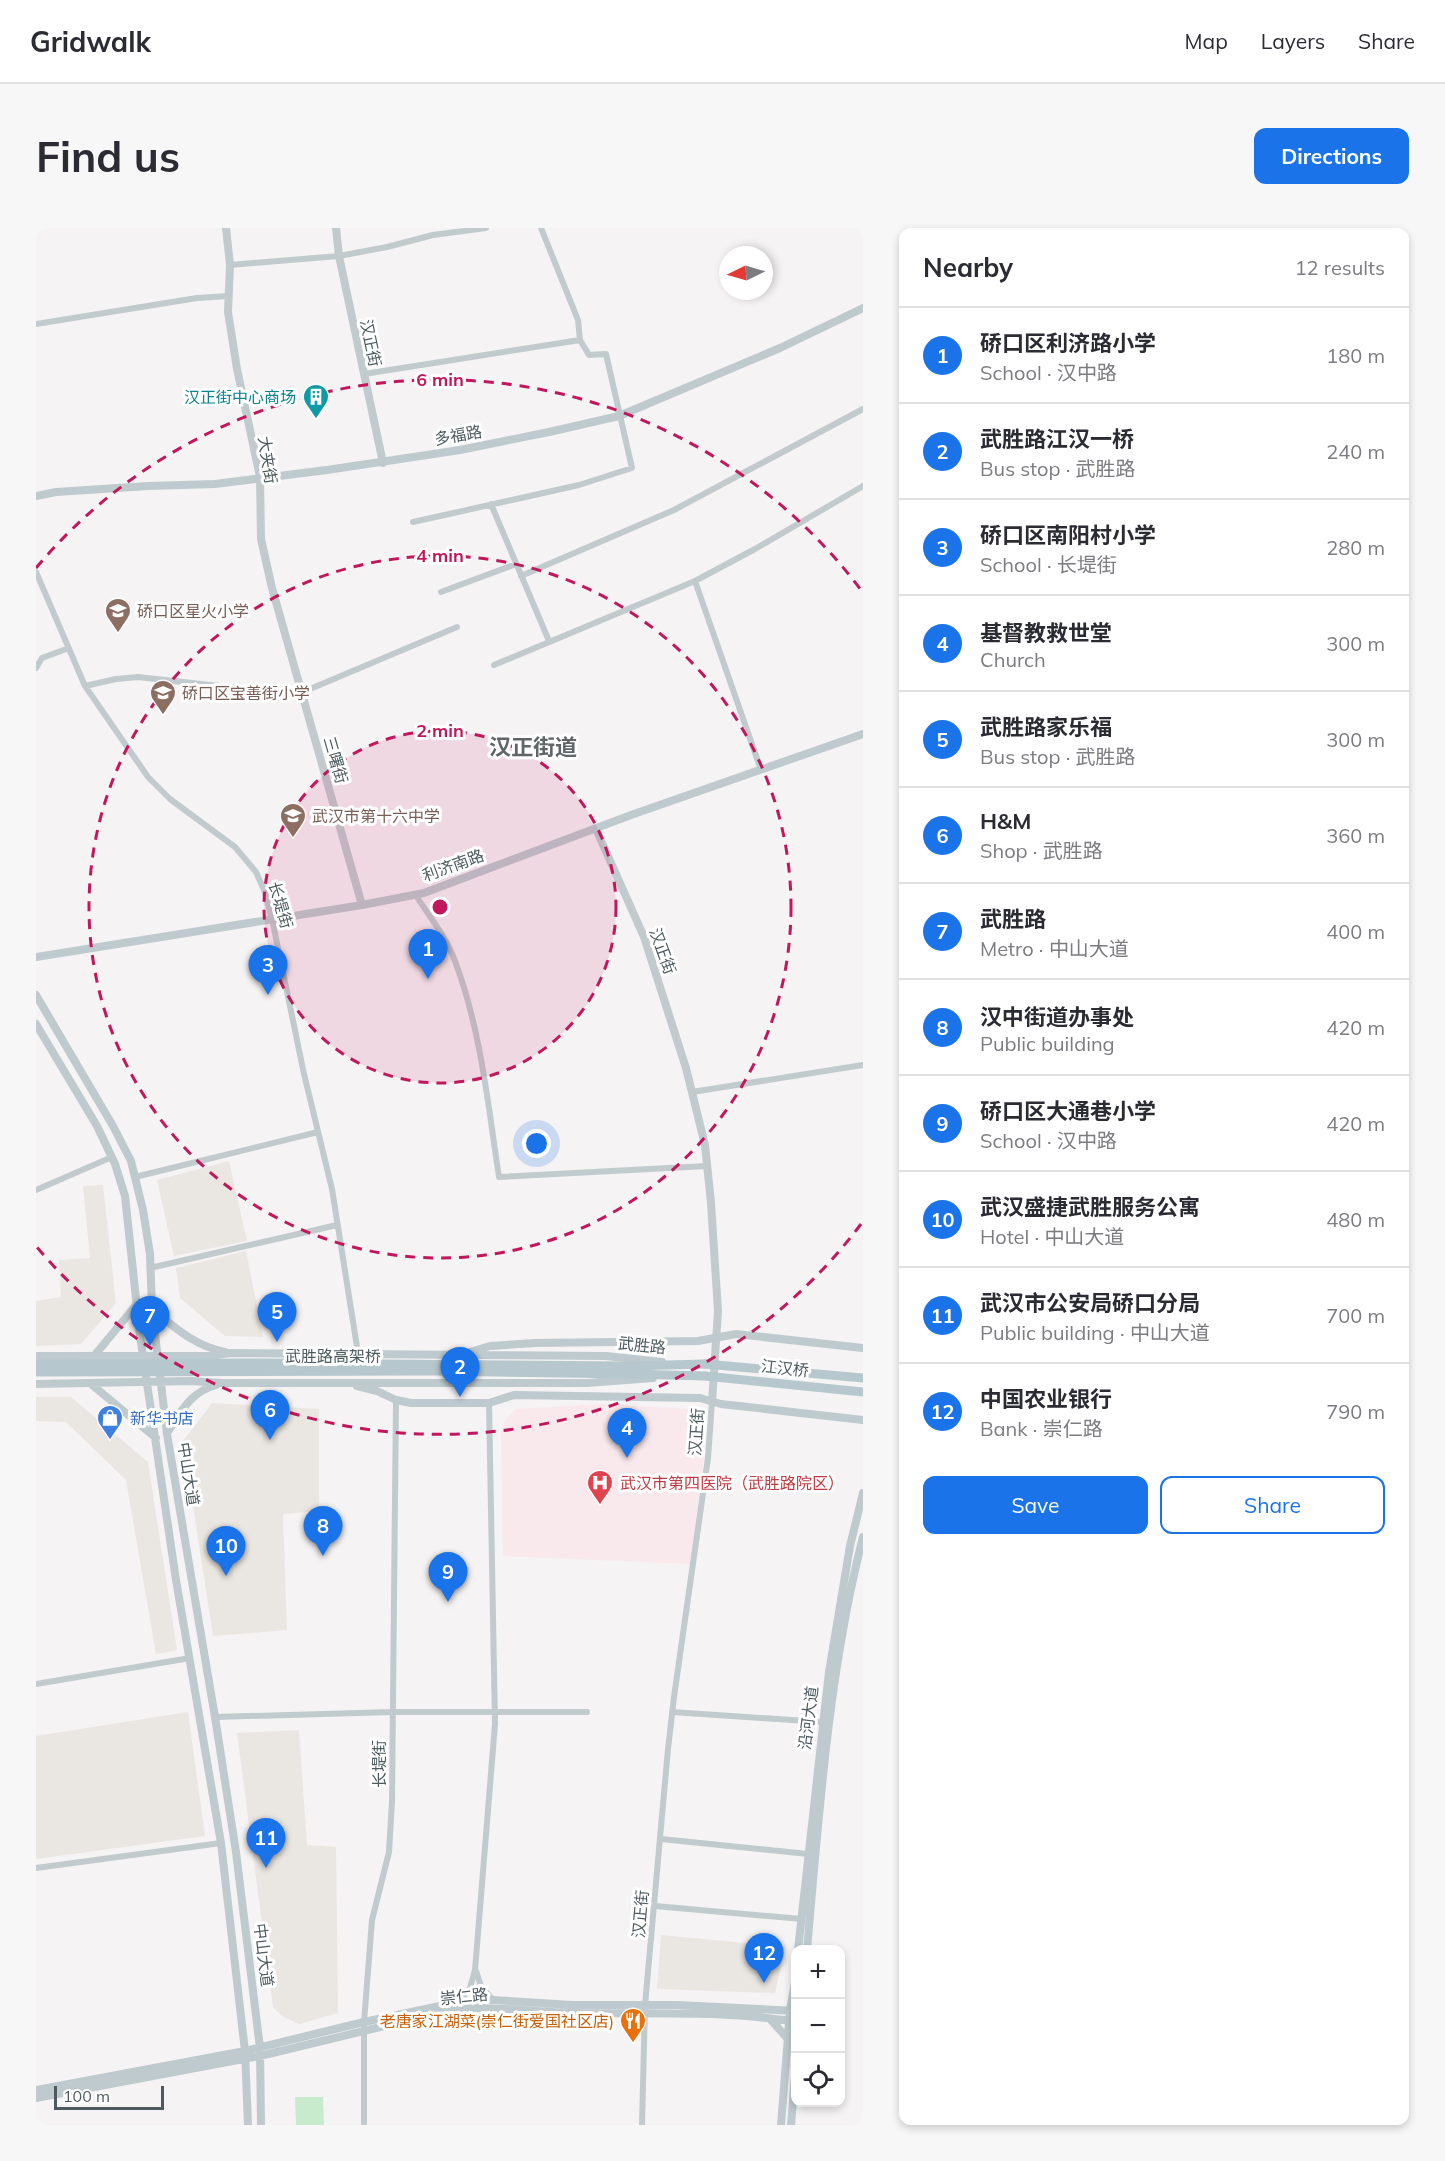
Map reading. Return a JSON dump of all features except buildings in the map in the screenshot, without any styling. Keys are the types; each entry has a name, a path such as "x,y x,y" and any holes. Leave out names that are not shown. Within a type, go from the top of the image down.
{"main road":[{"name":"多福路","path":"36,496 56,492 136,486 215,484 383,463 460,450 620,416 780,348 863,308"},
{"name":"利济南路","path":"36,957 362,905 416,894 863,734"},
{"name":"中山大道","path":"36,995 113,1125 131,1161 143,1210 167,1434 237,1863 260,2052 261,2125"},
{"name":"中山大道","path":"36,1023 97,1126 112,1157 125,1196 147,1382 220,1842 246,2055 248,2125"},
{"path":"94,1356 137,1304"},
{"path":"152,1309 195,1342 210,1349 231,1353"},
{"path":"461,1354 490,1346 512,1344 698,1341 736,1334 863,1348"},
{"name":"武胜路","path":"36,1356 144,1357 208,1356 231,1353 461,1354 606,1356 671,1364 705,1364"},
{"name":"武胜路高架桥","path":"36,1364 260,1363 630,1370"},
{"path":"630,1370 671,1364"},
{"name":"江汉桥","path":"705,1364 863,1378"},
{"path":"630,1370 670,1376"},
{"name":"武胜路高架桥","path":"36,1372 630,1370"},
{"name":"武胜路","path":"36,1384 544,1383 705,1376"},
{"name":"江汉桥","path":"705,1376 863,1392"},
{"path":"341,1382 411,1403 489,1403 544,1383"},
{"path":"167,1434 188,1400 207,1387 222,1383"},
{"path":"91,1384 156,1438"},
{"path":"514,1395 700,1398 721,1404 863,1420"},
{"name":"沿河大道","path":"799,1945 822,1722 840,1600 863,1493"},
{"name":"沿河大道","path":"807,1945 822,1785 855,1566 863,1537"},
{"path":"759,2013 778,2007 791,1995"},
{"name":"崇仁路","path":"36,2098 260,2052 459,2002 493,2000 645,2009 759,2013 791,2011"},
{"name":"崇仁路","path":"364,2026 459,2008 493,2007 572,2013 645,2009"},
{"path":"759,2013 772,2020 788,2039"},
{"name":"崇仁路","path":"759,2013 791,2022"},
{"path":"781,2125 791,2026"},
{"name":"崇仁路","path":"36,2090 246,2055"},
{"path":"791,2125 792,2107"}],"street":[{"name":"大夹街","path":"226,228 230,265 228,312 237,369 260,477 261,539 272,588 303,692"},
{"name":"汉正街","path":"336,228 339,256 383,463"},
{"path":"230,265 339,256 433,235 486,228"},
{"path":"413,522 579,485 632,468 606,354 589,355 580,340 578,320 540,228"},
{"path":"36,324 197,298 229,296"},
{"path":"364,375 580,340"},
{"path":"521,576 674,510 863,409"},
{"path":"494,665 695,581 863,486"},
{"path":"491,504 549,641"},
{"path":"441,592 516,564"},
{"name":"长堤街","path":"36,572 85,686 148,777 170,799 235,847 256,872 264,890 304,1074 332,1189 358,1353"},
{"path":"695,581 761,770"},
{"path":"85,686 138,677 291,694 303,692 457,627"},
{"path":"36,668 42,658 69,648"},
{"name":"三曙街","path":"303,692 362,905"},
{"name":"汉正街","path":"596,829 645,937 692,1092 705,1144 718,1311 707,1468 672,1712 645,2009 642,2125"},
{"path":"416,894 455,960 473,1015 499,1177 707,1166"},
{"path":"692,1092 863,1065"},
{"path":"135,1177 318,1132"},
{"path":"36,1190 112,1157"},
{"path":"150,1268 337,1225"},
{"name":"长堤街","path":"364,2125 364,2026 372,1920 389,1852 393,1801 396,1400"},
{"path":"459,2002 470,1988 476,1970 495,1710 489,1403"},
{"path":"36,1684 190,1658"},
{"path":"215,1717 495,1710 587,1712"},
{"path":"672,1712 822,1722"},
{"path":"661,1839 808,1854"},
{"path":"36,1868 220,1842"},
{"path":"655,1906 802,1919"},
{"path":"476,1970 482,1986 493,2000"}],"shaded area":[{"path":"229,1161 247,1241 174,1256 157,1180"},
{"path":"103,1185 116,1303 81,1344 36,1346 36,1301 61,1297 59,1260 90,1258 83,1186"},
{"path":"246,1251 263,1337 225,1336 180,1298 176,1268"},
{"path":"36,1397 71,1397 148,1462 177,1650 156,1654 126,1480 66,1422 36,1421"},
{"path":"212,1403 319,1409 319,1511 283,1514 287,1630 213,1636 183,1441"},
{"name":"武汉市第四医院（武胜路院区）","path":"602,1404 705,1410 704,1457 690,1564 503,1556 501,1432 506,1419 516,1409"},
{"path":"188,1712 205,1836 36,1859 36,1736"},
{"path":"299,1730 307,1845 336,1847 338,2013 299,2024 282,2016 273,2007 237,1733"},
{"path":"661,1935 785,1947 775,1993 657,1989"}],"green space":[{"path":"295,2097 323,2097 324,2125 296,2125"}],"place":[{"name":"汉正街中心商场","path":"316,420"},
{"name":"硚口区星火小学","path":"118,634"},
{"name":"硚口区宝善街小学","path":"163,716"},
{"name":"武汉市第十六中学","path":"293,839"},
{"name":"硚口区利济路小学","path":"428,979"},
{"name":"硚口区南阳村小学","path":"268,995"},
{"name":"武胜路家乐福","path":"277,1342"},
{"name":"武胜路","path":"150,1346"},
{"name":"武胜路江汉一桥","path":"460,1397"},
{"name":"H&M","path":"270,1440"},
{"name":"新华书店","path":"110,1441"},
{"name":"基督教救世堂","path":"627,1458"},
{"name":"武汉市第四医院（武胜路院区）","path":"600,1506"},
{"name":"汉中街道办事处","path":"323,1556"},
{"name":"武汉盛捷武胜服务公寓","path":"226,1576"},
{"name":"硚口区大通巷小学","path":"448,1602"},
{"name":"武汉市公安局硚口分局","path":"266,1868"},
{"name":"中国农业银行","path":"764,1983"},
{"name":"老唐家江湖菜(崇仁街爱国社区店)","path":"633,2044"}],"district":[{"name":"汉正街道","path":"533,747"}]}
